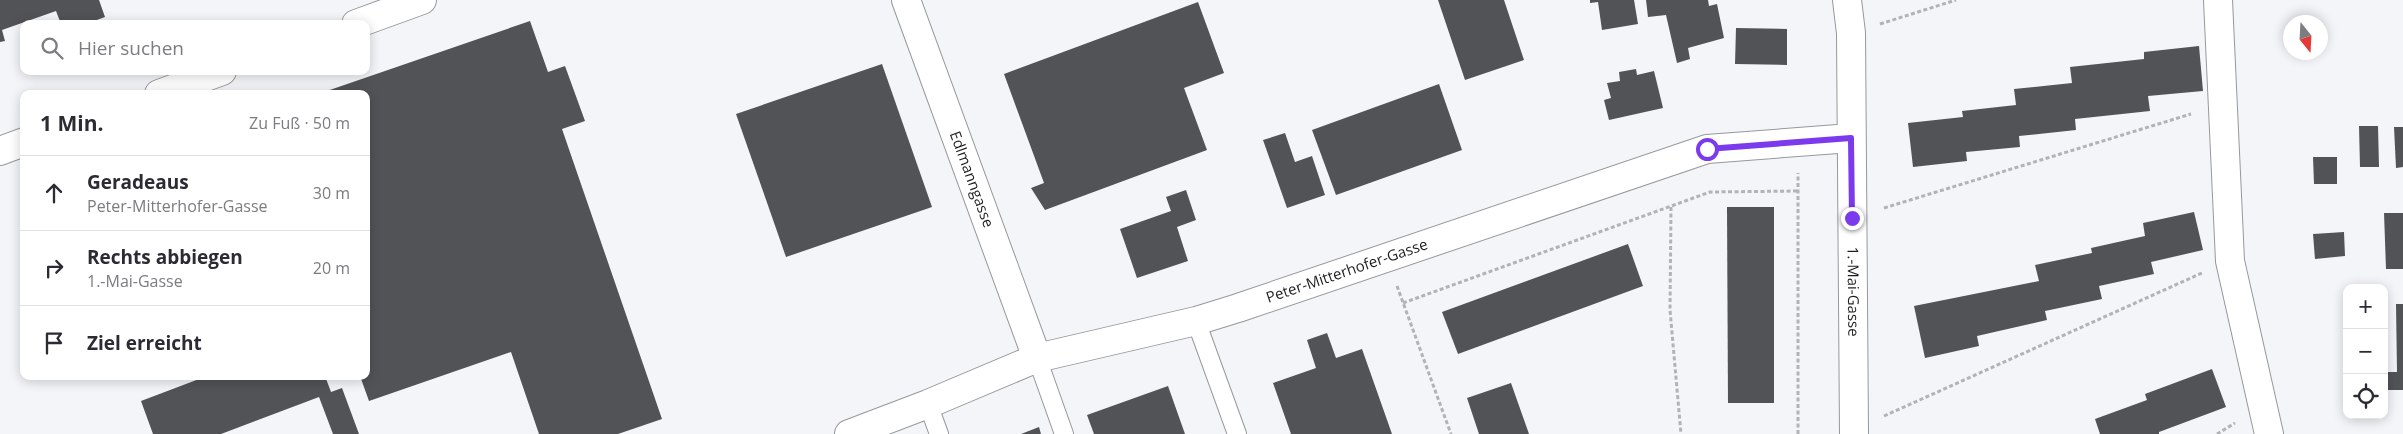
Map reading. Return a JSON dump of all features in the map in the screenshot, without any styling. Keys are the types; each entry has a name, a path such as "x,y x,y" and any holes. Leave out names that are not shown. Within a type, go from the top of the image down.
{"street":[{"path":"367,20 422,0"},
{"name":"Edlmanngasse","path":"906,0 1037,358"},
{"name":"1.-Mai-Gasse","path":"1847,0 1851,33 1854,432"},
{"path":"2218,0 2230,260 2269,434"},
{"path":"171,90 211,75"},
{"name":"Peter-Mitterhofer-Gasse","path":"849,434 928,404 1037,358 1196,321 1707,149 1851,138"},
{"path":"0,151 20,144"}],"lane":[{"path":"1196,321 1237,434"},
{"path":"1037,358 1064,434"},
{"path":"928,404 939,434"}],"path":[{"path":"1851,33 1956,0"},
{"path":"1852,218 2223,104"},
{"path":"1798,142 1798,434"},
{"path":"1403,303 1710,192 1798,191"},
{"path":"1671,207 1670,310 1681,434"},
{"path":"1386,258 1451,434"},
{"path":"1854,432 2230,260"}],"building":[{"path":"0,0 99,0 105,17 97,20 59,20 56,11 30,20 20,20 20,24 2,30 5,41 0,42"},
{"path":"1438,0 1504,0 1524,60 1465,80"},
{"path":"1590,0 1634,0 1638,24 1602,30 1598,2 1590,3"},
{"path":"1646,0 1708,0 1709,6 1717,4 1724,38 1688,48 1690,59 1677,63 1666,15 1648,17"},
{"path":"1198,2 1224,73 1184,88 1207,150 1045,210 1031,188 1044,183 1004,74"},
{"path":"530,21 548,72 565,66 585,121 562,129 662,419 618,434 539,434 511,352 369,401 361,380 370,380 370,90 330,90"},
{"path":"1736,28 1787,29 1787,65 1735,64"},
{"path":"2199,46 2203,91 2148,96 2150,111 2075,119 2076,130 2019,136 2020,147 1966,152 1967,161 1913,167 1908,123 1963,117 1962,111 2016,105 2014,89 2072,83 2070,67 2144,59 2144,52"},
{"path":"882,64 932,207 786,257 736,114"},
{"path":"1636,69 1637,75 1654,71 1663,108 1609,120 1604,100 1611,98 1607,83 1620,81 1619,72"},
{"path":"1439,84 1462,150 1336,195 1312,130"},
{"path":"2359,126 2378,126 2379,167 2360,167"},
{"path":"2394,127 2403,127 2403,167 2396,168"},
{"path":"1285,133 1295,162 1312,156 1325,195 1287,208 1263,140"},
{"path":"2313,157 2337,157 2337,184 2314,184"},
{"path":"1186,190 1196,220 1177,227 1188,261 1137,278 1120,229 1171,211 1166,197"},
{"path":"1727,207 1774,207 1774,403 1728,403"},
{"path":"2194,212 2203,250 2151,262 2154,274 2099,286 2102,299 2045,311 2047,320 1977,336 1979,346 1925,358 1914,306 2039,281 2035,265 2092,253 2091,248 2145,236 2143,223"},
{"path":"2384,213 2403,213 2403,269 2386,269"},
{"path":"2344,232 2345,256 2315,259 2313,234"},
{"path":"1628,244 1643,286 1458,354 1442,312"},
{"path":"2396,304 2403,304 2403,390 2388,390 2388,372 2397,372"},
{"path":"1327,333 1336,358 1362,349 1392,434 1291,434 1273,383 1316,368 1307,340"},
{"path":"2212,369 2226,407 2159,432 2159,434 2100,434 2095,419 2147,400 2145,394"},
{"path":"196,380 326,380 331,392 342,388 359,434 333,434 319,397 221,434 153,434 141,401"},
{"path":"1511,383 1529,434 1479,434 1467,398"},
{"path":"1168,386 1185,434 1094,434 1087,415"},
{"path":"1039,427 1041,434 1021,434"}],"route":[{"path":"1707,149 1851,138 1852,218"}]}
